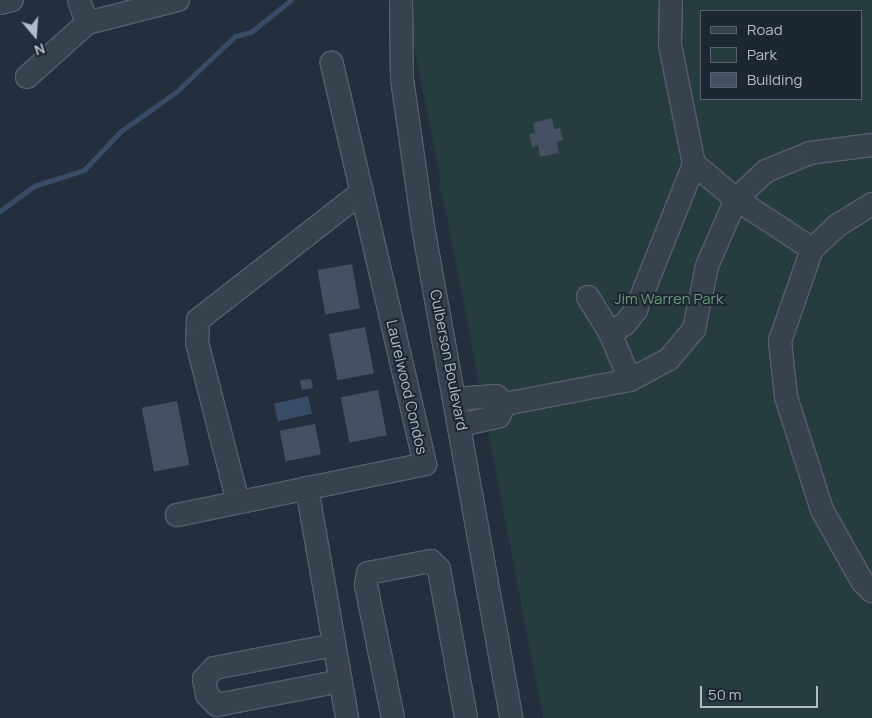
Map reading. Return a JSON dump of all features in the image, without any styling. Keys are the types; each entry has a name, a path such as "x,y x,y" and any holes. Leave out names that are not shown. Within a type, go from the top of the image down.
{"street":[{"path":"0,3 12,0"},
{"path":"79,0 88,23"},
{"path":"27,77 88,23 178,0"},
{"name":"Culberson Boulevard","path":"401,0 402,79 423,226 461,425 511,718"},
{"path":"610,333 625,324 636,310 694,164 670,45 671,0"},
{"name":"Laurelwood Condos","path":"178,515 425,464 332,63"},
{"path":"505,404 630,380 669,359 694,330 707,266 736,199 766,171 810,153 872,145"},
{"path":"694,164 736,199 812,249"},
{"path":"238,502 197,342 198,320 362,192"},
{"path":"872,204 838,225 812,249 780,342 786,397 822,510 862,581 872,590"},
{"path":"588,297 610,333 630,380"},
{"path":"456,399 496,396 505,404"},
{"path":"461,425 500,416 505,404"},
{"path":"307,488 347,718"},
{"path":"393,718 366,585 368,573 431,561 439,569 466,718"},
{"path":"334,645 214,668 204,679 207,695 217,704 341,682"}],"green space":[{"name":"Jim Warren Park","path":"412,0 872,0 872,718 543,718 446,211 438,183 441,182 411,32"}],"water":[{"path":"308,396 312,414 278,421 274,404"}],"building":[{"path":"552,118 554,129 560,128 563,140 557,142 559,153 540,157 538,145 532,147 529,134 535,133 533,123"},
{"path":"352,264 360,308 325,314 318,270"},
{"path":"365,327 374,373 338,380 329,334"},
{"path":"311,379 313,388 302,390 300,380"},
{"path":"378,390 387,435 349,442 341,397"},
{"path":"177,401 189,465 154,472 142,408"},
{"path":"315,424 321,454 286,461 280,431"}],"waterway":[{"path":"0,211 34,186 84,170 121,131 176,92 235,36 251,32 291,0"}]}
